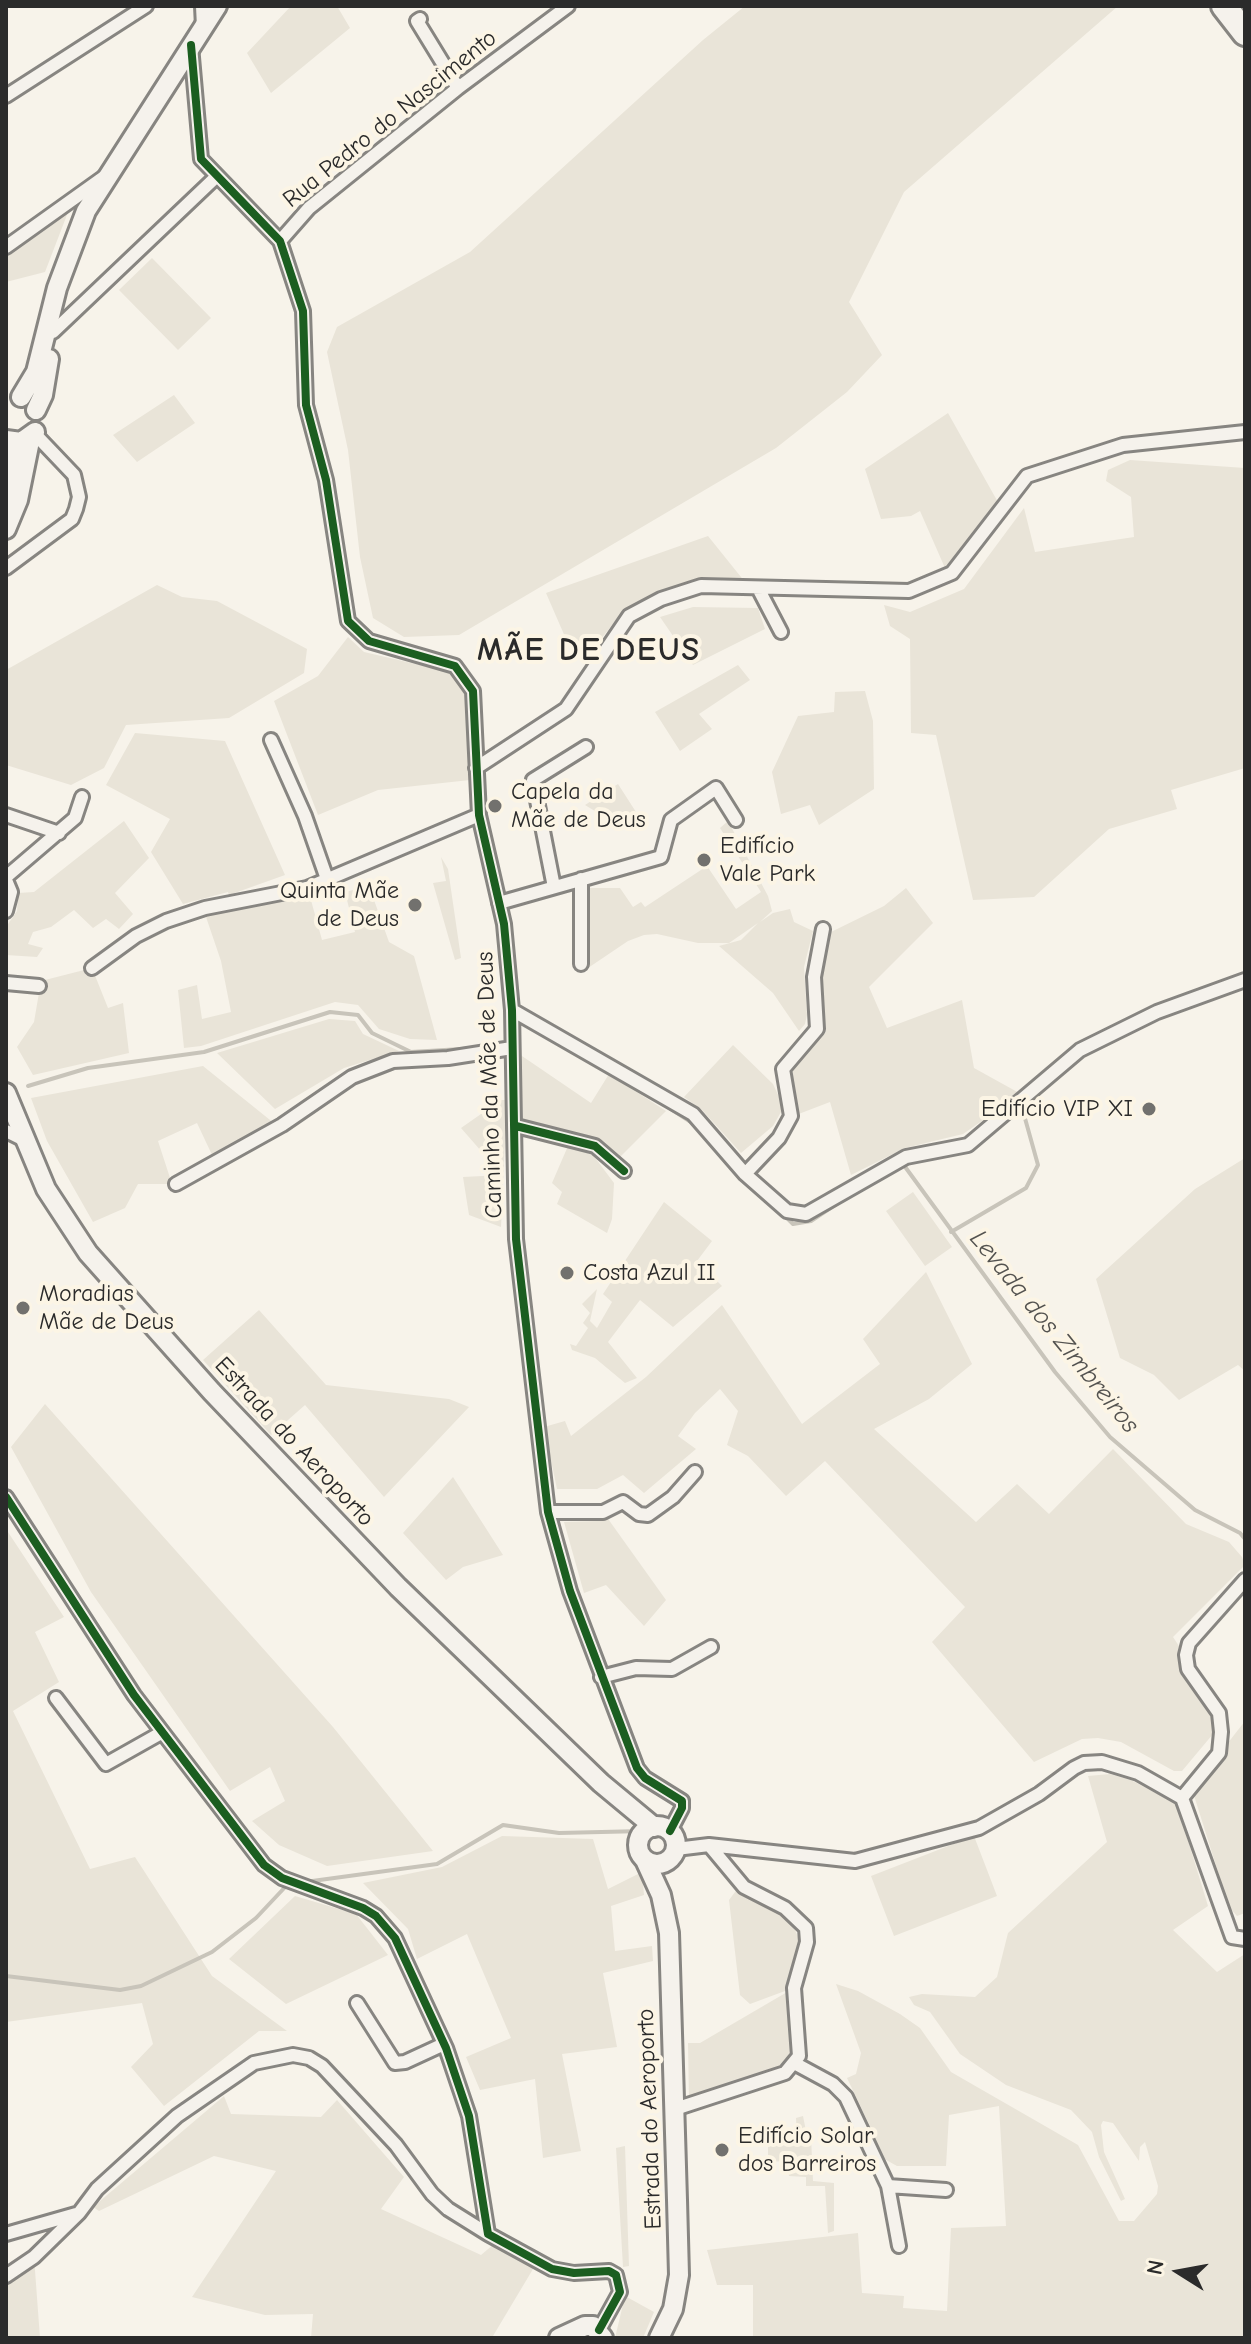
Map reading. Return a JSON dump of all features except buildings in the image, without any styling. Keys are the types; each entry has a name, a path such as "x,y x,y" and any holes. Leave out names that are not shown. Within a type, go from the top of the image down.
{"highway":[{"path":"1224,6 1245,33"}],"main road":[{"path":"36,410 10,398 36,372 52,324 71,243 104,177 217,6"},
{"path":"6,529 18,500 39,421 36,410 43,395 52,324"},
{"path":"6,497 12,473 8,441 21,442 33,435"},
{"name":"Estrada do Aeroporto","path":"6,1093 46,1189 66,1223 109,1277 398,1587 661,1841 661,1895 669,1933 679,2275 673,2309 659,2338"},
{"name":"Estrada do Aeroporto","path":"661,1841 639,1851 661,1895"},
{"path":"559,2338 585,2326 601,2334"}],"street":[{"path":"6,96 146,6"},
{"path":"202,6 203,27"},
{"name":"Rua Pedro do Nascimento","path":"280,241 309,208 458,88 568,6"},
{"path":"420,19 417,21 458,88"},
{"path":"191,45 201,159 280,241"},
{"path":"6,247 104,177"},
{"path":"52,324 216,177"},
{"name":"Caminho da Mãe de Deus","path":"280,241 303,311 306,405 326,480 348,621 369,641 455,666 473,691 479,815 499,903 512,1010 516,1239 548,1512 570,1591 637,1768 645,1778 682,1801 682,1808 661,1841"},
{"path":"476,768 566,709 629,616 661,599 701,586 909,591 952,573 1027,476 1123,445 1245,432"},
{"path":"6,568 72,519 79,497 74,475 33,435"},
{"path":"758,588 781,632"},
{"path":"271,740 305,816 327,879"},
{"path":"554,887 533,780 586,747"},
{"path":"499,903 661,857 671,820 716,788 736,820"},
{"path":"6,911 11,892 6,878 75,818 82,797"},
{"path":"6,815 59,833"},
{"path":"92,968 136,936 166,921 205,908 307,888 479,815"},
{"path":"581,879 581,964"},
{"path":"745,1174 779,1138 791,1116 783,1069 817,1029 814,977 823,929"},
{"path":"512,1010 693,1114 745,1174 787,1211 806,1214 906,1157 968,1145 1080,1050 1157,1012 1245,980"},
{"path":"6,983 39,986"},
{"path":"176,1184 282,1125 352,1077 393,1061 448,1058 512,1048"},
{"path":"516,1126 595,1146 624,1171"},
{"path":"6,1131 28,1142"},
{"path":"548,1512 603,1512 623,1502 639,1514 648,1515 673,1497 695,1472"},
{"path":"6,1497 161,1733 273,1874 363,1908 386,1926 395,1938 444,2044 469,2116 488,2234"},
{"path":"1182,1798 1219,1753 1221,1732 1219,1713 1188,1669 1186,1655 1189,1643 1245,1580"},
{"path":"601,1677 636,1668 672,1669 711,1647"},
{"path":"56,1698 106,1764 161,1733"},
{"path":"661,1841 855,1861 979,1828 1039,1794 1084,1763 1102,1762 1138,1773 1182,1798 1232,1937 1245,1939"},
{"path":"672,2110 785,2073 796,2064 799,2056 794,1988 807,1942 806,1928 785,1908 744,1887 709,1845"},
{"path":"357,2003 395,2063 405,2062 444,2044"},
{"path":"6,2276 34,2257 79,2213 97,2189 177,2116 254,2063 293,2055 322,2066 396,2145 432,2194 448,2209 552,2269 574,2273 609,2271 616,2275 620,2292 601,2334"},
{"path":"796,2064 833,2084 846,2097 888,2186 899,2246"},
{"path":"888,2186 946,2190"},
{"path":"6,2234 79,2213"}],"shaded area":[{"path":"291,6 337,6 350,28 271,93 247,53"},
{"path":"745,6 1118,6 904,192 849,302 882,355 847,392 776,448 459,635 404,637 373,618 360,557 348,450 327,352 337,327 470,252 703,40"},
{"path":"70,207 45,272 6,282 6,254"},
{"path":"152,258 211,318 178,350 119,290"},
{"path":"174,395 195,423 137,462 113,435"},
{"path":"948,413 999,504 945,568 920,511 911,516 881,519 865,469"},
{"path":"1130,460 1245,468 1245,768 1171,790 1177,809 1109,829 1034,897 973,900 936,735 911,733 910,639 890,626 884,605 910,612 964,589 1024,508 1035,552 1134,537 1131,497 1106,481 1108,470"},
{"path":"708,536 745,582 700,580 653,595 623,611 594,648 566,639 546,593"},
{"path":"157,585 182,597 217,601 307,649 304,673 229,718 126,725 104,768 71,785 6,765 6,670"},
{"path":"693,607 758,608 765,629 693,665 660,617"},
{"path":"348,637 364,652 450,672 465,693 470,780 378,790 318,815 274,701 318,676"},
{"path":"738,665 750,680 699,714 712,729 680,751 655,712"},
{"path":"865,691 873,721 874,789 819,825 810,805 781,814 772,772 798,716 834,712 835,692"},
{"path":"135,733 225,741 285,875 229,895 228,892 183,904 151,852 170,819 106,785"},
{"path":"618,784 636,812 616,824 585,805"},
{"path":"124,821 149,858 115,893 133,914 119,929 106,919 93,928 74,910 51,927 33,932 28,944 43,948 37,957 6,955 6,927 17,911 18,893 34,892"},
{"path":"728,821 768,896 772,911 760,922 773,913 790,909 794,922 813,931 804,967 807,1015 799,1031 773,993 719,946 741,940 758,923 729,943 698,943 657,934 644,935 628,941 588,968 587,888 620,888 633,907 641,902 645,907 707,866 736,909 761,892 720,828"},
{"path":"441,857 448,869 461,958 455,960 433,883 446,881"},
{"path":"369,886 389,942 414,956 437,1040 410,1039 379,1029 358,1005 335,1002 201,1046 184,1048 178,990 197,985 202,1019 231,1012 221,961 205,914 309,893 322,940 355,932 345,892"},
{"path":"906,888 933,923 869,987 887,1028 962,1000 974,1068 1021,1094 963,1134 905,1148 851,1175 830,1102 796,1115 792,1070 826,1032 821,978 829,933 884,906"},
{"path":"92,968 108,1008 123,1003 129,1053 33,1075 17,1047 34,1022 41,981"},
{"path":"329,1019 355,1021 363,1034 399,1051 344,1068 275,1109 217,1053"},
{"path":"733,1045 773,1084 781,1101 781,1112 773,1126 741,1153 702,1110 684,1097"},
{"path":"519,1054 591,1103 609,1074 666,1111 618,1159 598,1138 521,1121"},
{"path":"203,1066 275,1124 213,1157 197,1123 158,1141 172,1184 138,1184 125,1208 93,1222 47,1141 31,1098"},
{"path":"501,1100 507,1100 501,1227 469,1215 463,1177 502,1175 461,1128"},
{"path":"568,1146 593,1155 614,1183 612,1219 607,1233 557,1204 562,1192 552,1183"},
{"path":"1245,1158 1245,1371 1238,1365 1179,1400 1154,1375 1120,1358 1096,1279 1195,1189"},
{"path":"913,1192 952,1247 925,1266 886,1211"},
{"path":"664,1202 712,1241 697,1261 722,1286 673,1327 640,1300 608,1342 637,1378 625,1383 595,1358 572,1350 570,1344 576,1346 588,1328 583,1323 590,1313 582,1304 597,1289 590,1321 597,1328 612,1302 603,1294"},
{"path":"926,1272 972,1364 929,1399 874,1429 976,1522 1017,1484 1049,1514 1113,1449 1186,1524 1229,1542 1242,1557 1245,1565 1173,1637 1212,1696 1218,1728 1182,1771 1174,1771 1121,1742 1098,1738 1082,1739 1034,1762 932,1642 965,1607 825,1461 786,1496 748,1456 727,1445 738,1411 720,1389 695,1413 678,1436 696,1449 644,1493 623,1475 597,1489 557,1489 544,1427 565,1421 571,1436 646,1377 722,1305 802,1424 880,1364 863,1339"},
{"path":"259,1310 326,1385 449,1399 469,1407 384,1497 305,1405 271,1435 203,1360"},
{"path":"45,1404 333,1727 433,1851 327,1866 279,1845 252,1821 285,1801 270,1767 230,1791 91,1592 11,1447"},
{"path":"453,1477 503,1555 463,1567 446,1580 403,1533"},
{"path":"606,1516 666,1600 644,1626 606,1585 584,1593 564,1522 598,1521"},
{"path":"6,1529 64,1617 35,1632 59,1682 13,1711 90,1869 135,1857 212,1976 287,2031 259,2031 164,2106 131,2067 153,2044 142,2003 6,2022"},
{"path":"1245,1721 1245,1913 1237,1916 1229,1907 1192,1789"},
{"path":"1110,1774 1131,1780 1177,1804 1208,1906 1173,1930 1217,1972 1245,1954 1245,2338 753,2338 753,2285 717,2285 707,2250 858,2233 862,2293 904,2296 903,2308 947,2311 951,2228 1006,2226 999,2106 949,2115 946,2166 897,2166 879,2156 867,2120 847,2078 856,2074 861,2053 836,1984 858,1991 900,2014 920,2028 951,2072 1078,2145 1119,2221 1134,2221 1157,2194 1158,2186 1145,2142 1140,2147 1139,2161 1113,2123 1103,2121 1101,2125 1104,2152 1125,2199 1121,2201 1099,2157 1092,2132 1071,2110 1006,2085 960,2054 930,2012 914,2005 909,1997 922,1994 975,1997 997,1977 1008,1933 1107,1842 1088,1776"},
{"path":"502,1836 593,1839 608,1889 642,1872 644,1895 611,1906 615,1951 652,1946 653,1961 603,1973 617,2047 562,2054 581,2151 543,2158 535,2079 480,2090 466,2057 511,2038 467,1934 417,1959 408,1929 363,1883 442,1867"},
{"path":"974,1836 997,1896 894,1936 871,1876"},
{"path":"738,1888 786,1911 801,1943 793,1988 750,2004 740,1995 729,1900"},
{"path":"295,1896 356,1914 388,1955 286,2004 229,1959"},
{"path":"794,1988 796,2064 689,2102 688,2043 700,2043"},
{"path":"224,2096 231,2114 321,2117 337,2100 404,2177 381,2209 481,2255 494,2244 536,2264 493,2336 311,2338 313,2314 265,2315 192,2297 276,2171 214,2156 99,2211 93,2207"},
{"path":"803,2116 807,2136 811,2136 813,2181 834,2183 834,2231 828,2233 825,2186 806,2186 806,2177 789,2176 786,2161 768,2162 768,2143 797,2141 796,2118"},
{"path":"625,2146 629,2266 623,2267 616,2148"},
{"path":"34,2257 40,2338 6,2338 6,2276"},
{"path":"625,2296 654,2312 643,2338 615,2338"}],"waterway":[{"name":"Levada dos Zimbreiros","path":"28,1086 88,1068 204,1052 330,1012 358,1015 372,1033 411,1052 478,1048"},
{"name":"Levada dos Zimbreiros","path":"657,1100 697,1126"},
{"name":"Levada dos Zimbreiros","path":"951,1232 1026,1188 1038,1165 1021,1104"},
{"name":"Levada dos Zimbreiros","path":"900,1166 903,1164 1055,1372 1110,1437 1195,1510 1240,1533 1245,1539"},
{"name":"Levada dos Zimbreiros","path":"784,1215 793,1224 811,1221 841,1201"},
{"name":"Levada dos Zimbreiros","path":"305,1882 437,1864 503,1825 559,1833 644,1831"},
{"name":"Levada dos Zimbreiros","path":"6,1976 120,1990 141,1986 212,1952 256,1918 288,1884"}],"cycle path":[{"path":"191,45 201,159 280,241 303,311 306,405 326,480 348,621 369,641 455,666 473,691 479,815 504,924 512,1010 516,1239 548,1512 570,1591 637,1768 645,1778 682,1801 682,1808 670,1831"},
{"path":"516,1126 595,1146 624,1171"},
{"path":"6,1497 134,1695 264,1865 282,1878 363,1908 376,1916 395,1938 446,2048 469,2116 488,2234 552,2269 574,2273 609,2271 616,2275 620,2292 599,2330"}],"place":[{"name":"Capela da Mãe de Deus","path":"495,806"},
{"name":"Edifício Vale Park","path":"704,860"},
{"name":"Quinta Mãe de Deus","path":"415,905"},
{"name":"Edifício VIP XI","path":"1149,1109"},
{"name":"Costa Azul II","path":"567,1273"},
{"name":"Moradias Mãe de Deus","path":"23,1308"},
{"name":"Edifício Solar dos Barreiros","path":"722,2150"}],"district":[{"name":"MÃE DE DEUS","path":"589,651"}]}
